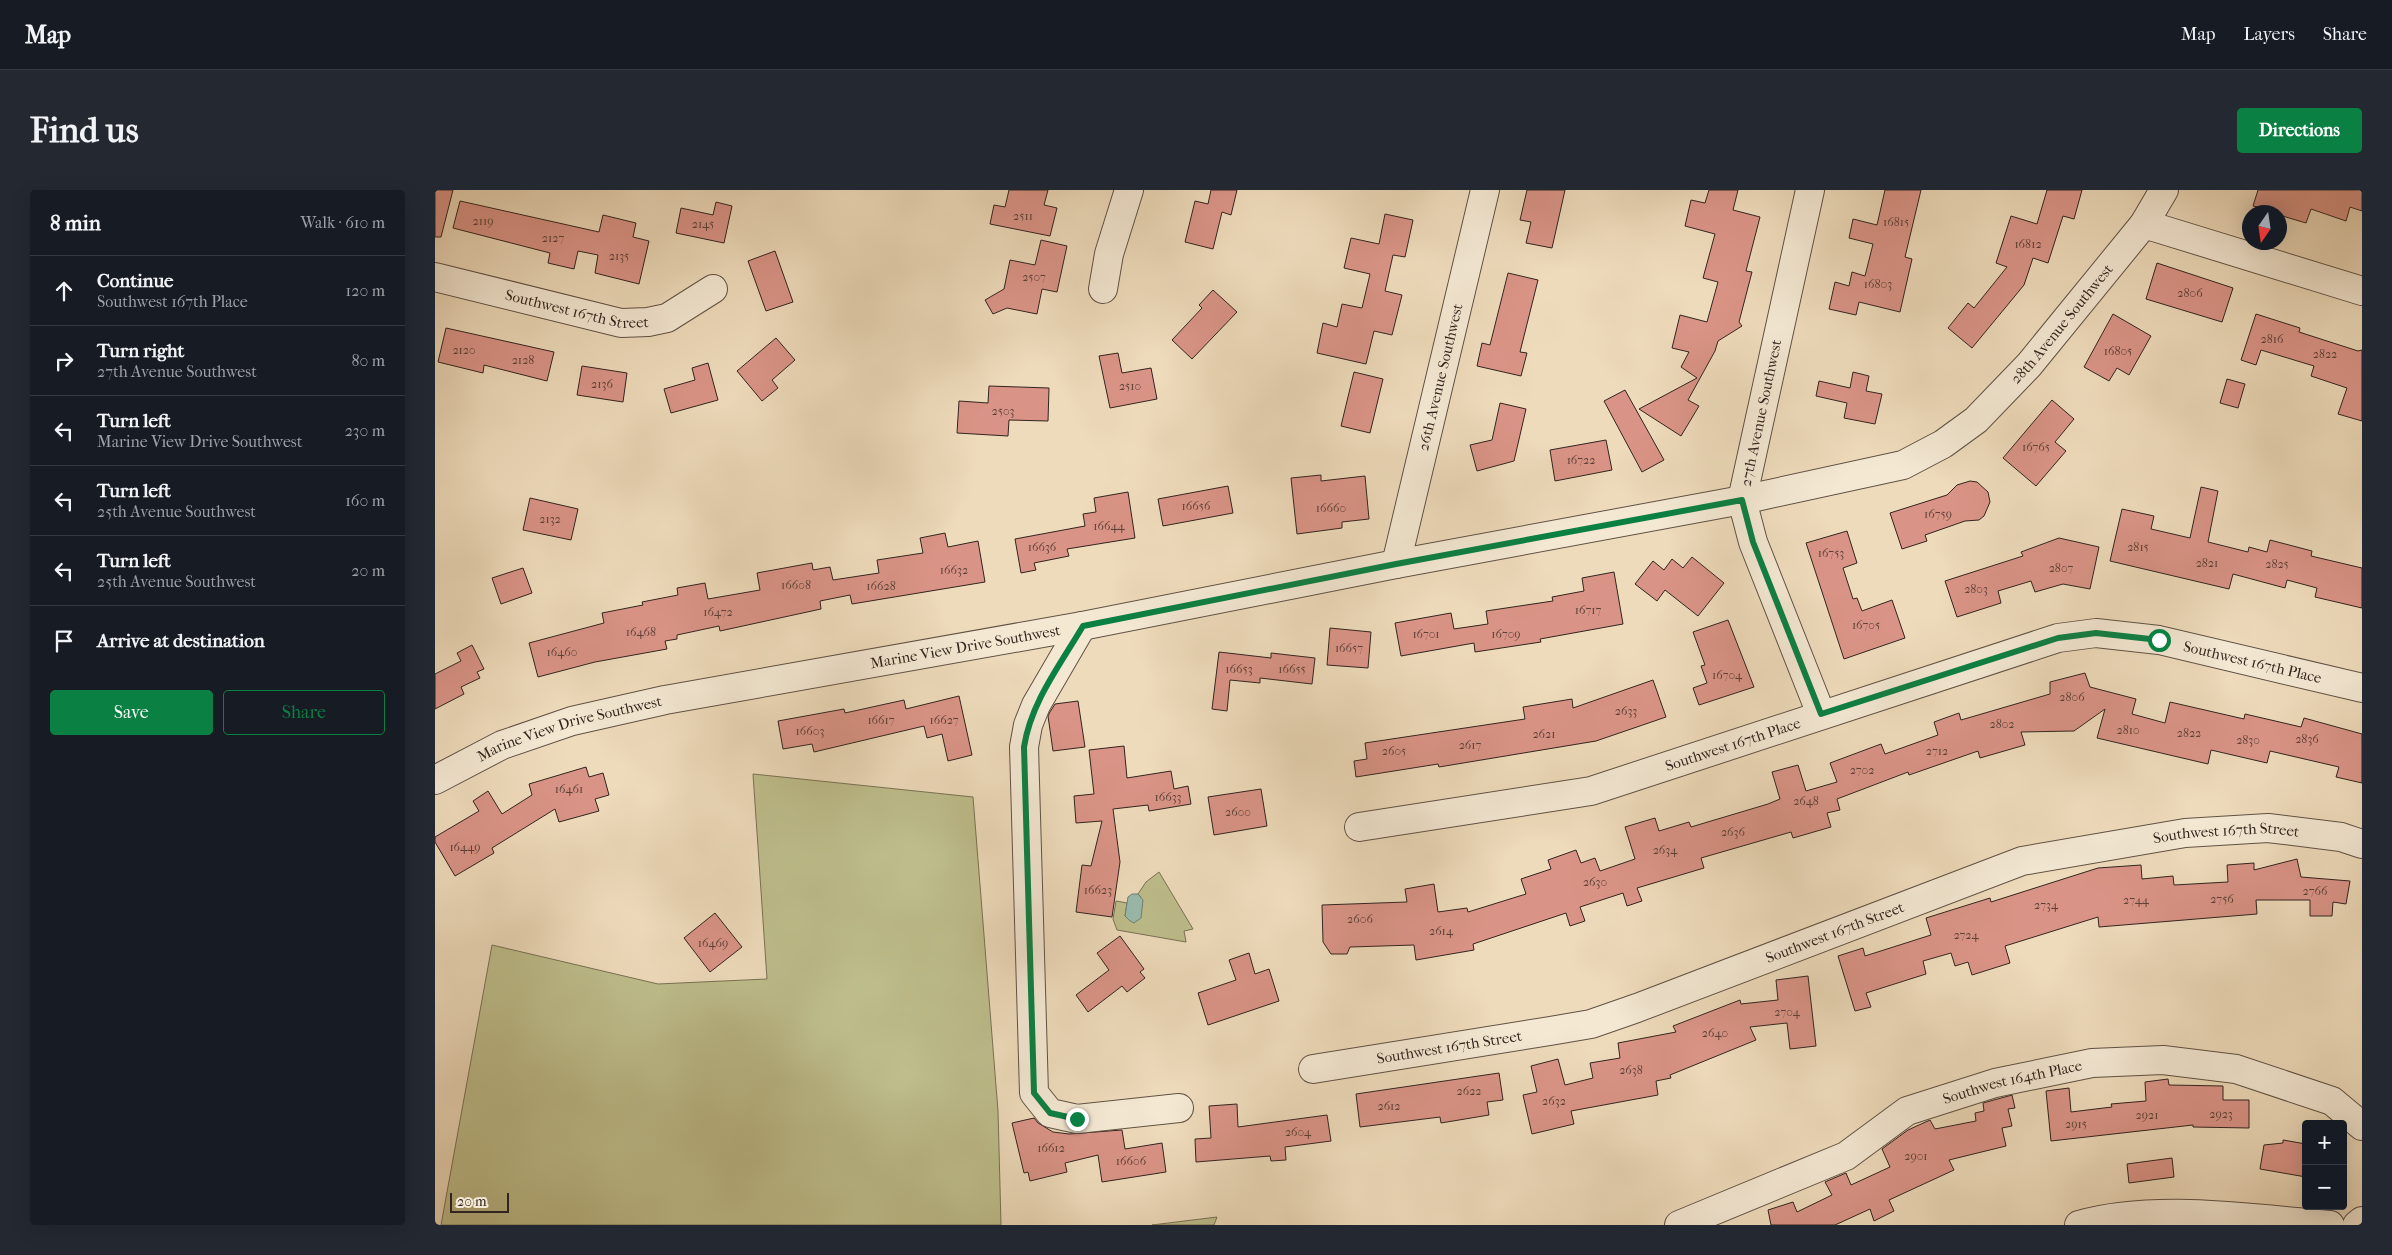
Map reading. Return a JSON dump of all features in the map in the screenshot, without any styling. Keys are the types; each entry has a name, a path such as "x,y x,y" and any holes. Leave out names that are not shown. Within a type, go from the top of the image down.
{"street":[{"path":"1103,288 1109,254 1129,190"},
{"name":"26th Avenue Southwest","path":"1396,564 1485,190"},
{"name":"27th Avenue Southwest","path":"1810,190 1742,500 1753,542 1821,714"},
{"name":"28th Avenue Southwest","path":"1943,444 1976,420 2029,365 2144,224 2164,190"},
{"path":"2144,224 2362,291"},
{"name":"Southwest 167th Street","path":"435,277 621,324 648,322 667,318 713,290"},
{"name":"Marine View Drive Southwest","path":"435,780 502,745 572,722 665,700 1083,626 1396,564 1742,500 1903,465 1943,444"},
{"path":"1083,626 1036,704 1028,725 1024,747 1034,1093 1050,1113 1077,1119 1179,1108"},
{"name":"Southwest 167th Place","path":"1359,827 1591,791 1821,714 2058,638 2096,633 2159,640 2362,688"},
{"name":"Southwest 167th Street","path":"1313,1069 1591,1024 2022,861 2185,833 2268,828 2341,837 2362,844"},
{"name":"Southwest 164th Place","path":"1679,1225 1846,1156 1907,1111 1995,1083 2093,1063 2163,1060 2236,1069 2332,1101 2362,1126"},
{"path":"2079,1225 2097,1220 2181,1213 2330,1225"},
{"path":"2357,1225 2362,1221"}],"green space":[{"path":"753,774 973,797 998,1111 1001,1225 441,1225 492,945 658,984 767,979"},
{"path":"1159,872 1193,929 1184,931 1186,942 1117,930 1113,919 1116,901 1127,903 1125,916 1141,897 1138,894 1146,882"},
{"path":"1217,1217 1214,1225 1152,1225"}],"shaded area":[{"path":"1132,894 1138,894 1143,900 1141,918 1134,923 1125,916 1128,897"}],"building":[{"path":"435,190 453,190 441,237 435,237"},
{"path":"1009,190 1048,190 1044,205 1057,208 1050,236 990,224 994,205 1005,207"},
{"path":"1211,190 1237,190 1231,215 1222,212 1213,249 1185,242 1195,201 1208,204"},
{"path":"1527,190 1565,190 1552,248 1526,243 1531,222 1520,220"},
{"path":"1709,190 1738,190 1733,210 1760,217 1746,271 1752,272 1739,322 1742,326 1718,341 1715,351 1688,400 1699,406 1681,436 1639,409 1697,378 1681,367 1689,352 1672,348 1680,315 1707,322 1718,282 1703,278 1715,234 1685,226 1691,200 1705,203"},
{"path":"1885,190 1921,190 1905,257 1912,259 1900,312 1859,302 1856,315 1829,309 1835,282 1849,286 1852,272 1865,276 1873,244 1849,238 1853,219 1877,225"},
{"path":"2047,190 2082,190 2074,219 2063,216 2048,263 2033,258 2024,285 1972,348 1948,328 1968,303 1974,308 2007,267 1996,263 2011,216 2037,224"},
{"path":"2258,190 2362,190 2362,211 2350,207 2346,221 2311,209 2306,223 2287,217 2287,205 2253,205"},
{"path":"460,201 599,232 603,215 636,223 633,237 649,241 639,284 595,273 598,255 578,251 574,269 548,263 550,253 453,228"},
{"path":"716,202 732,206 724,243 676,233 681,208 713,215"},
{"path":"1385,214 1413,220 1405,257 1393,255 1385,291 1402,295 1392,335 1374,331 1366,364 1317,353 1323,323 1337,327 1342,304 1362,308 1370,274 1344,268 1351,238 1379,244"},
{"path":"1041,240 1067,246 1057,292 1042,289 1037,314 1007,308 993,314 985,300 1004,289 1010,260 1035,265"},
{"path":"775,251 793,302 766,311 748,261"},
{"path":"2157,263 2233,288 2222,322 2146,299"},
{"path":"1508,273 1538,280 1520,352 1527,353 1521,376 1477,366 1482,343 1490,345"},
{"path":"1213,290 1237,312 1192,359 1172,340 1202,308 1199,305"},
{"path":"2113,314 2151,336 2129,375 2117,368 2109,381 2084,367"},
{"path":"2256,314 2300,328 2299,332 2358,351 2362,350 2362,421 2338,414 2347,388 2311,376 2314,366 2261,350 2256,365 2241,360"},
{"path":"446,328 554,352 547,381 484,365 483,373 438,362"},
{"path":"776,338 795,360 772,380 778,388 762,401 737,371"},
{"path":"1118,353 1122,373 1151,368 1157,399 1110,408 1099,356"},
{"path":"708,363 718,400 671,413 664,389 695,380 692,368"},
{"path":"582,366 627,373 623,402 577,395"},
{"path":"1354,372 1383,379 1370,433 1341,426"},
{"path":"1853,372 1869,376 1866,391 1882,394 1875,424 1844,418 1847,403 1816,396 1819,381 1850,388"},
{"path":"2227,379 2245,384 2238,408 2220,403"},
{"path":"989,386 1049,388 1048,421 1009,420 1008,436 957,433 959,401 988,403"},
{"path":"1625,390 1664,460 1642,472 1604,401"},
{"path":"2052,400 2074,419 2055,442 2066,451 2036,486 2003,458"},
{"path":"1500,403 1526,409 1514,461 1477,471 1470,445 1492,440"},
{"path":"1606,440 1612,470 1555,481 1550,450"},
{"path":"1321,475 1321,481 1365,476 1369,519 1342,522 1342,528 1297,534 1291,478"},
{"path":"1970,481 1977,482 1988,492 1990,502 1984,516 1979,520 1965,521 1925,535 1927,541 1902,549 1890,513 1947,495 1957,485"},
{"path":"1228,486 1233,513 1163,526 1158,499"},
{"path":"2201,487 2218,491 2208,542 2248,552 2249,547 2267,552 2270,540 2312,551 2311,556 2362,568 2362,608 2315,597 2317,588 2287,580 2285,588 2233,574 2229,589 2110,561 2122,509 2154,516 2151,529 2190,538"},
{"path":"1128,492 1135,538 1067,549 1069,556 1034,563 1036,570 1021,573 1015,539 1085,526 1083,514 1096,512 1094,498"},
{"path":"530,498 578,509 571,540 523,530"},
{"path":"1847,531 1857,563 1843,568 1853,599 1857,598 1862,611 1892,600 1905,638 1844,659 1806,543"},
{"path":"945,533 948,547 978,541 985,582 852,604 850,595 820,601 821,609 720,631 719,626 677,635 677,639 665,641 667,649 595,662 538,677 529,643 604,623 602,613 643,605 642,602 678,595 677,588 705,583 708,599 760,590 757,573 812,563 813,570 830,567 833,580 879,573 877,560 923,553 920,538"},
{"path":"2059,538 2099,547 2090,589 2063,584 2035,592 2031,581 1998,591 2001,603 1957,617 1945,581 2023,556 2021,552"},
{"path":"1692,557 1724,583 1698,616 1665,590 1657,601 1635,584 1653,561 1664,570 1672,559 1683,568"},
{"path":"523,568 532,593 501,604 492,578"},
{"path":"1614,572 1623,624 1540,639 1541,642 1475,652 1474,643 1401,656 1395,623 1451,613 1454,629 1488,624 1486,611 1553,601 1552,597 1584,591 1582,578"},
{"path":"1728,620 1754,687 1699,705 1693,688 1707,683 1701,666 1705,665 1693,632"},
{"path":"1330,628 1371,632 1368,668 1327,665"},
{"path":"472,645 484,669 477,672 480,678 461,687 464,694 435,709 435,674 461,661 457,653"},
{"path":"1219,652 1271,658 1271,653 1315,658 1312,684 1260,678 1260,683 1230,680 1227,711 1212,709"},
{"path":"2085,673 2090,687 2136,699 2132,714 2165,723 2170,702 2244,719 2245,714 2301,727 2304,718 2362,734 2362,783 2336,777 2339,767 2270,751 2267,763 2211,750 2208,764 2097,738 2105,709 2074,731 2021,732 2025,745 1980,758 1978,751 1909,775 1908,772 1837,799 1840,810 1827,813 1831,827 1793,838 1791,832 1701,858 1704,868 1637,888 1642,901 1627,906 1623,893 1580,907 1585,921 1570,926 1566,913 1473,944 1474,950 1416,960 1414,945 1350,947 1347,954 1331,954 1323,942 1322,905 1407,902 1405,889 1434,884 1438,912 1467,908 1468,912 1526,894 1521,879 1551,869 1548,860 1576,850 1581,863 1595,858 1600,871 1635,859 1625,827 1655,818 1659,831 1689,822 1691,827 1768,804 1780,799 1772,772 1798,765 1806,791 1837,782 1830,763 1881,744 1885,754 1938,735 1934,722 1959,713 1961,720 2050,694 2050,682"},
{"path":"1653,680 1666,717 1596,741 1439,767 1438,764 1356,777 1354,761 1367,759 1365,743 1525,719 1523,707 1572,699 1573,708"},
{"path":"959,696 972,755 948,761 942,734 927,738 924,726 814,752 812,744 783,749 778,721 844,709 845,713 904,700 906,709"},
{"path":"1078,701 1085,747 1053,751 1048,716 1055,704"},
{"path":"1124,746 1127,778 1171,771 1174,789 1188,786 1191,804 1149,811 1148,805 1113,809 1120,862 1112,917 1076,912 1082,865 1091,866 1102,821 1076,823 1074,796 1094,794 1089,750"},
{"path":"586,767 589,777 603,773 609,795 595,799 599,811 559,822 555,809 492,848 494,853 455,876 435,842 435,837 479,811 473,801 488,791 502,814 532,795 529,784"},
{"path":"1261,789 1267,826 1214,835 1208,797"},
{"path":"2297,859 2301,877 2350,881 2346,904 2333,902 2332,916 2310,916 2310,900 2256,900 2257,914 2099,927 2098,917 2005,946 2010,963 1972,975 1968,962 1955,966 1951,953 1923,961 1926,974 1866,993 1871,1007 1855,1011 1838,956 1863,948 1865,956 1931,935 1926,918 1990,898 1991,902 2098,868 2141,865 2142,879 2173,876 2174,885 2228,882 2227,865 2254,863 2254,870"},
{"path":"715,913 742,947 710,972 684,938"},
{"path":"1120,936 1144,969 1140,972 1145,978 1127,992 1122,986 1088,1012 1076,995 1109,970 1097,953"},
{"path":"1249,953 1255,974 1269,969 1279,1001 1208,1025 1198,993 1236,980 1229,960"},
{"path":"1808,976 1816,1046 1790,1049 1787,1023 1750,1027 1756,1040 1670,1075 1671,1078 1656,1081 1658,1095 1571,1111 1574,1124 1532,1134 1523,1095 1537,1092 1531,1066 1558,1059 1565,1085 1593,1078 1590,1063 1620,1058 1618,1043 1676,1032 1673,1026 1740,1000 1741,1004 1778,1000 1776,980"},
{"path":"1499,1073 1503,1100 1487,1102 1489,1115 1441,1123 1440,1117 1360,1127 1356,1094"},
{"path":"2168,1079 2169,1085 2223,1086 2223,1100 2249,1100 2249,1128 2193,1127 2193,1125 2051,1141 2046,1091 2069,1088 2071,1112 2112,1107 2111,1104 2146,1101 2145,1082"},
{"path":"2012,1095 2015,1108 2008,1109 2012,1126 2002,1128 2006,1146 1949,1160 1954,1170 1889,1200 1894,1211 1874,1221 1870,1209 1835,1225 1771,1225 1768,1210 1793,1202 1797,1212 1832,1195 1825,1182 1846,1173 1851,1185 1890,1167 1882,1149 1908,1130 1930,1120 1935,1129 1976,1121 1975,1113 1984,1111 1983,1103"},
{"path":"1237,1104 1238,1127 1327,1115 1331,1141 1285,1147 1286,1160 1271,1161 1270,1156 1196,1162 1195,1139 1211,1138 1209,1106"},
{"path":"1034,1118 1038,1123 1053,1132 1069,1134 1122,1130 1125,1149 1162,1143 1166,1172 1102,1182 1098,1155 1065,1163 1067,1172 1030,1181 1028,1172 1024,1173 1012,1123"},
{"path":"2283,1140 2302,1143 2302,1176 2260,1169 2264,1145 2283,1143"},
{"path":"2172,1158 2174,1177 2129,1183 2127,1164"}],"route":[{"path":"1077,1119 1064,1118 1050,1113 1034,1093 1024,747 1028,725 1036,704 1083,626 1396,564 1742,500 1753,542 1821,714 2058,638 2096,633 2159,640"}]}
